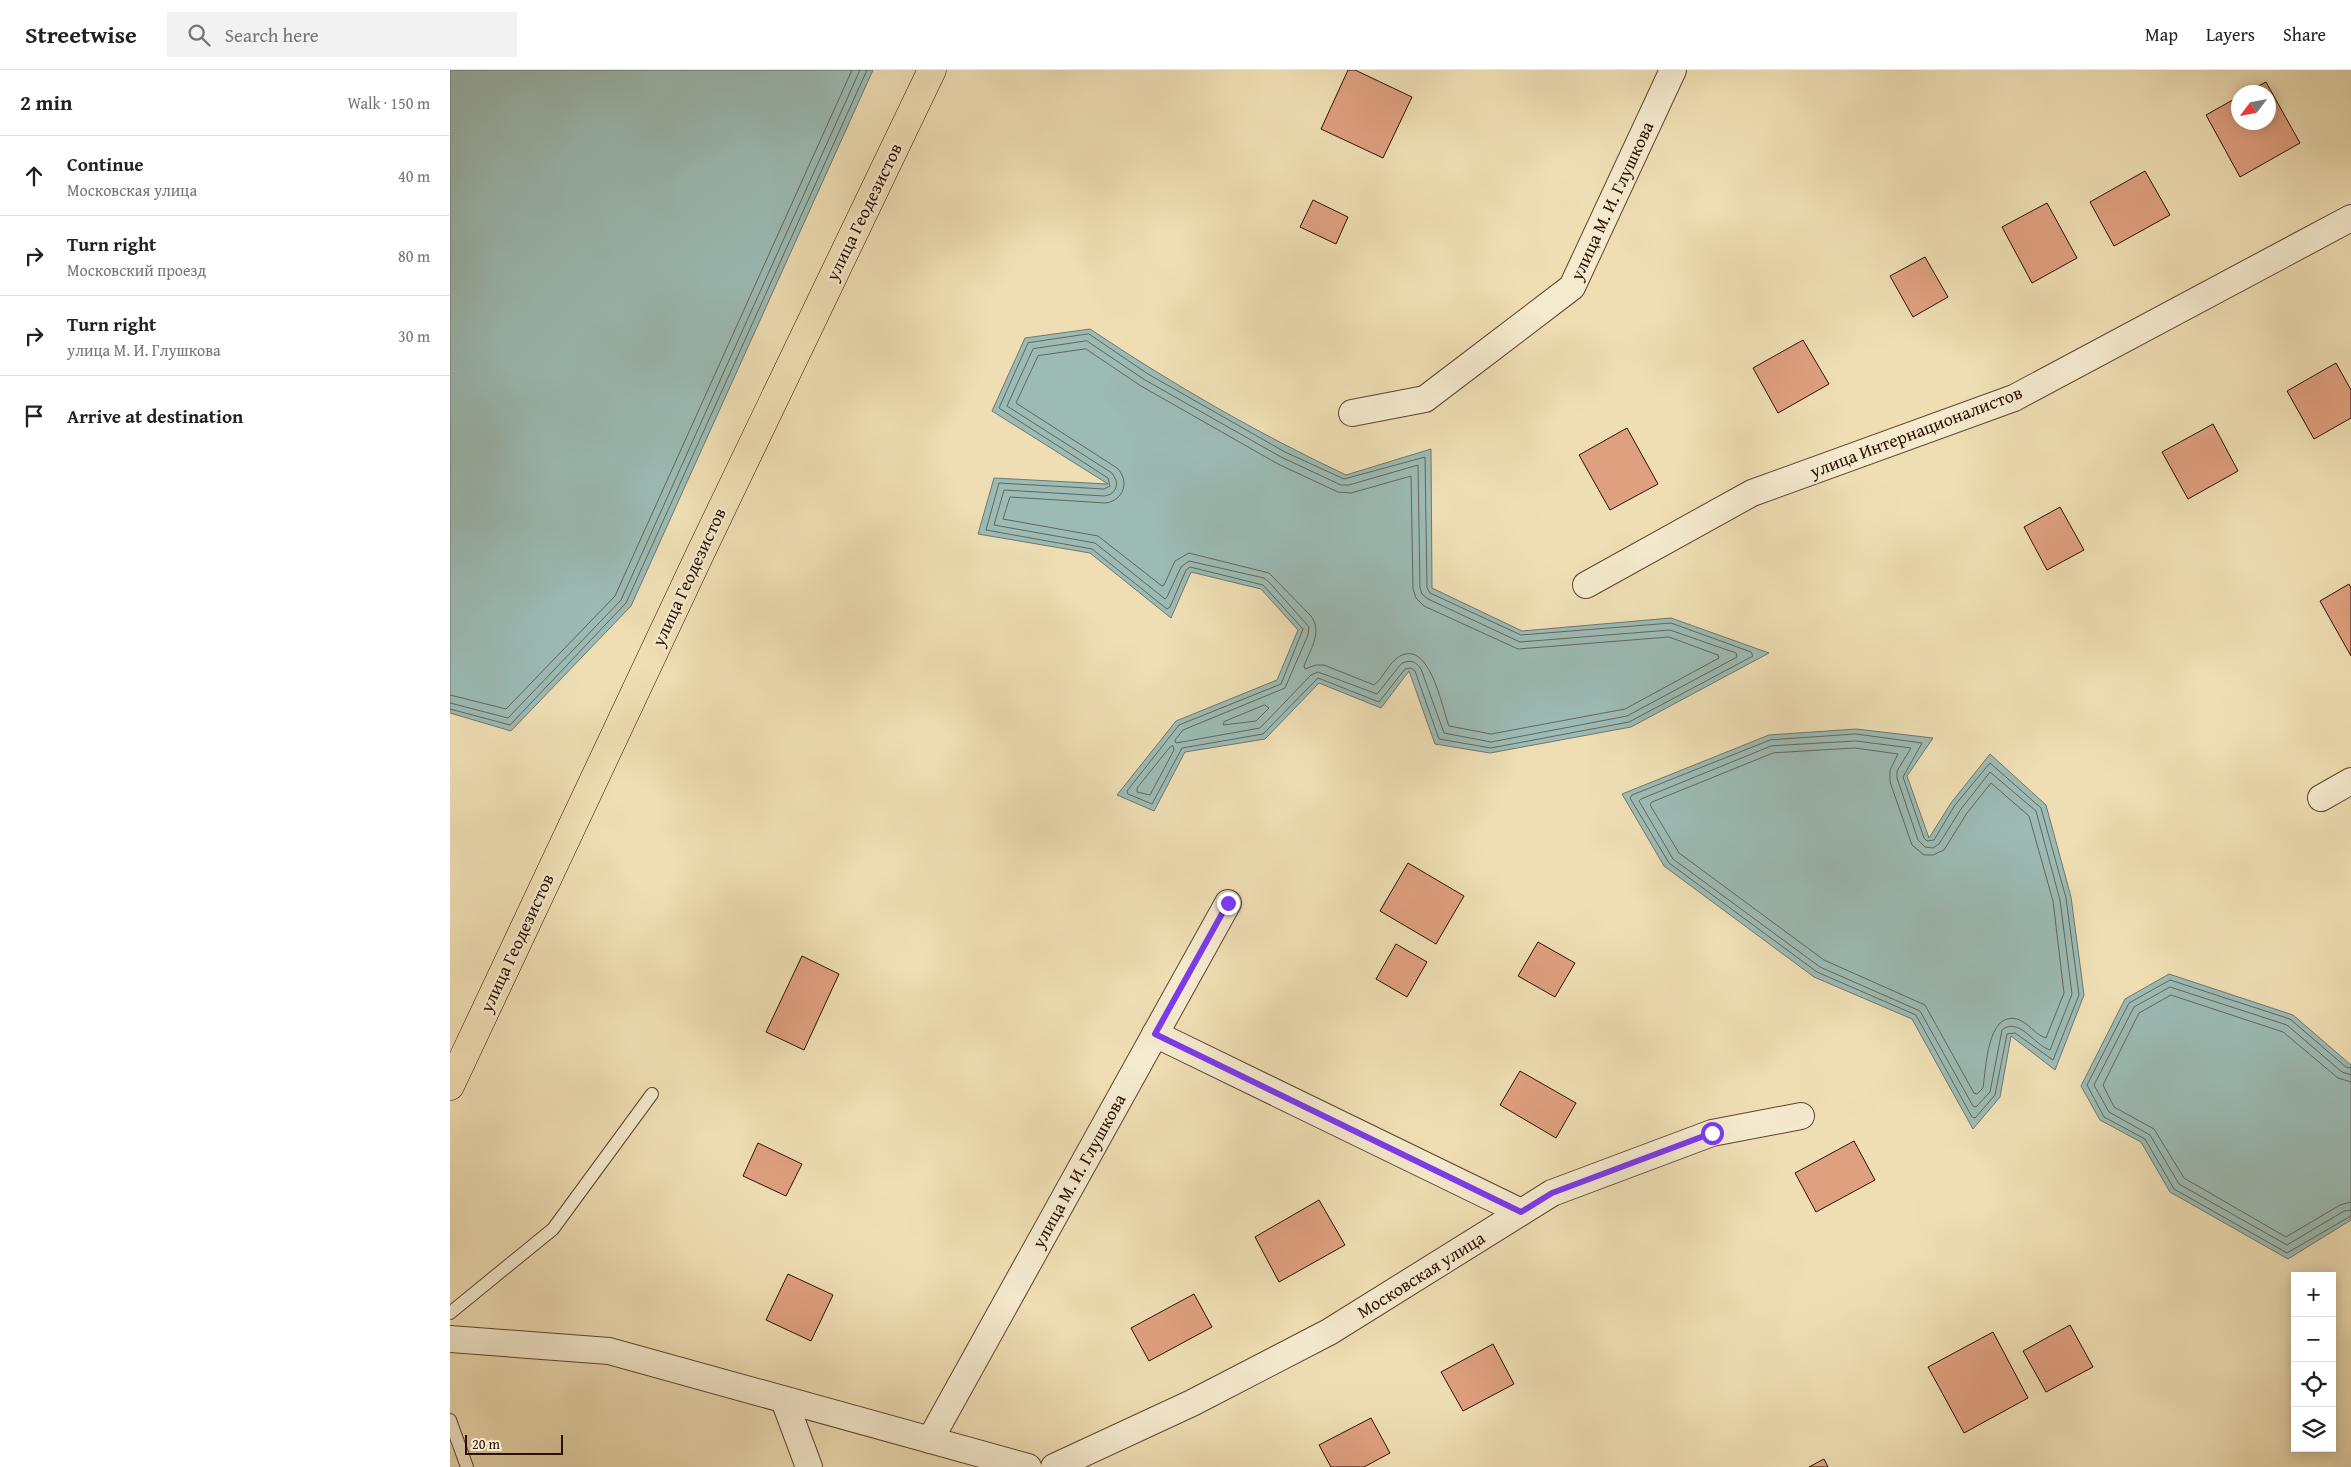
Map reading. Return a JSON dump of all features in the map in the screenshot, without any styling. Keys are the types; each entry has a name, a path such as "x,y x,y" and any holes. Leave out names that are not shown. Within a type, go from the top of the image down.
{"main road":[{"name":"улица Геодезистов","path":"450,1086 700,554 932,70"}],"street":[{"name":"улица М. И. Глушкова","path":"1352,413 1425,399 1572,287 1673,70"},
{"name":"улица Интернационалистов","path":"1586,585 1752,493 2014,398 2351,218"},
{"path":"2321,798 2351,781"},
{"name":"улица М. И. Глушкова","path":"930,1440 1228,903"},
{"path":"1155,1034 1521,1212"},
{"name":"Московская улица","path":"1054,1467 1192,1403 1329,1332 1552,1193 1712,1133 1800,1116"},
{"path":"450,1339 609,1351 1028,1467"},
{"path":"784,1400 808,1467"}],"lane":[{"path":"450,1313 552,1229 652,1094"},
{"path":"450,1420 467,1467"}],"water":[{"path":"450,70 873,70 631,606 511,731 450,713"},
{"path":"1090,329 1215,407 1346,475 1431,449 1432,588 1522,631 1671,618 1769,653 1631,727 1490,753 1435,744 1409,671 1381,708 1319,683 1265,739 1185,752 1154,811 1117,795 1176,721 1277,680 1298,630 1261,589 1191,572 1171,618 1090,553 978,534 994,478 1108,484 992,411 1025,338"},
{"path":"1856,729 1933,738 1907,776 1929,838 1951,803 1990,754 2046,805 2071,897 2084,995 2055,1070 2011,1036 2000,1097 1973,1129 1912,1019 1814,977 1664,866 1622,794 1769,735"},
{"path":"2169,974 2293,1015 2351,1065 2351,1220 2288,1259 2170,1192 2141,1142 2100,1120 2081,1086 2125,999"}],"building":[{"path":"1348,70 1355,70 1412,97 1383,158 1321,129"},
{"path":"2276,100 2300,143 2240,177 2206,115 2231,101 2231,130 2276,130"},
{"path":"2145,171 2170,215 2114,246 2090,202"},
{"path":"1313,200 1348,217 1336,244 1300,227"},
{"path":"2047,203 2077,258 2032,283 2002,227"},
{"path":"1925,257 1948,297 1913,317 1890,276"},
{"path":"1803,340 1829,384 1778,413 1753,368"},
{"path":"2336,363 2351,390 2351,418 2314,439 2287,391"},
{"path":"2213,424 2238,471 2188,499 2162,452"},
{"path":"1627,428 1658,484 1610,510 1579,455"},
{"path":"2060,507 2084,550 2047,570 2024,527"},
{"path":"2349,584 2351,588 2351,656 2320,601"},
{"path":"1408,863 1464,896 1436,944 1380,911"},
{"path":"1538,942 1575,963 1555,997 1518,976"},
{"path":"1396,944 1427,962 1407,997 1376,979"},
{"path":"802,956 839,974 804,1050 766,1032"},
{"path":"1520,1071 1576,1103 1556,1138 1500,1105"},
{"path":"1854,1141 1875,1180 1816,1212 1795,1173"},
{"path":"758,1143 802,1164 786,1196 743,1176"},
{"path":"1319,1200 1345,1245 1279,1282 1255,1237"},
{"path":"788,1274 833,1295 811,1341 766,1320"},
{"path":"1194,1294 1212,1327 1149,1361 1131,1328"},
{"path":"2070,1325 2093,1367 2046,1392 2023,1351"},
{"path":"1993,1332 2028,1398 1964,1433 1928,1367"},
{"path":"1493,1344 1514,1384 1463,1411 1441,1372"},
{"path":"1371,1418 1390,1453 1364,1467 1331,1467 1319,1445"},
{"path":"1824,1459 1828,1467 1809,1467"}],"route":[{"path":"1228,903 1155,1034 1521,1212 1552,1193 1712,1133"}]}
